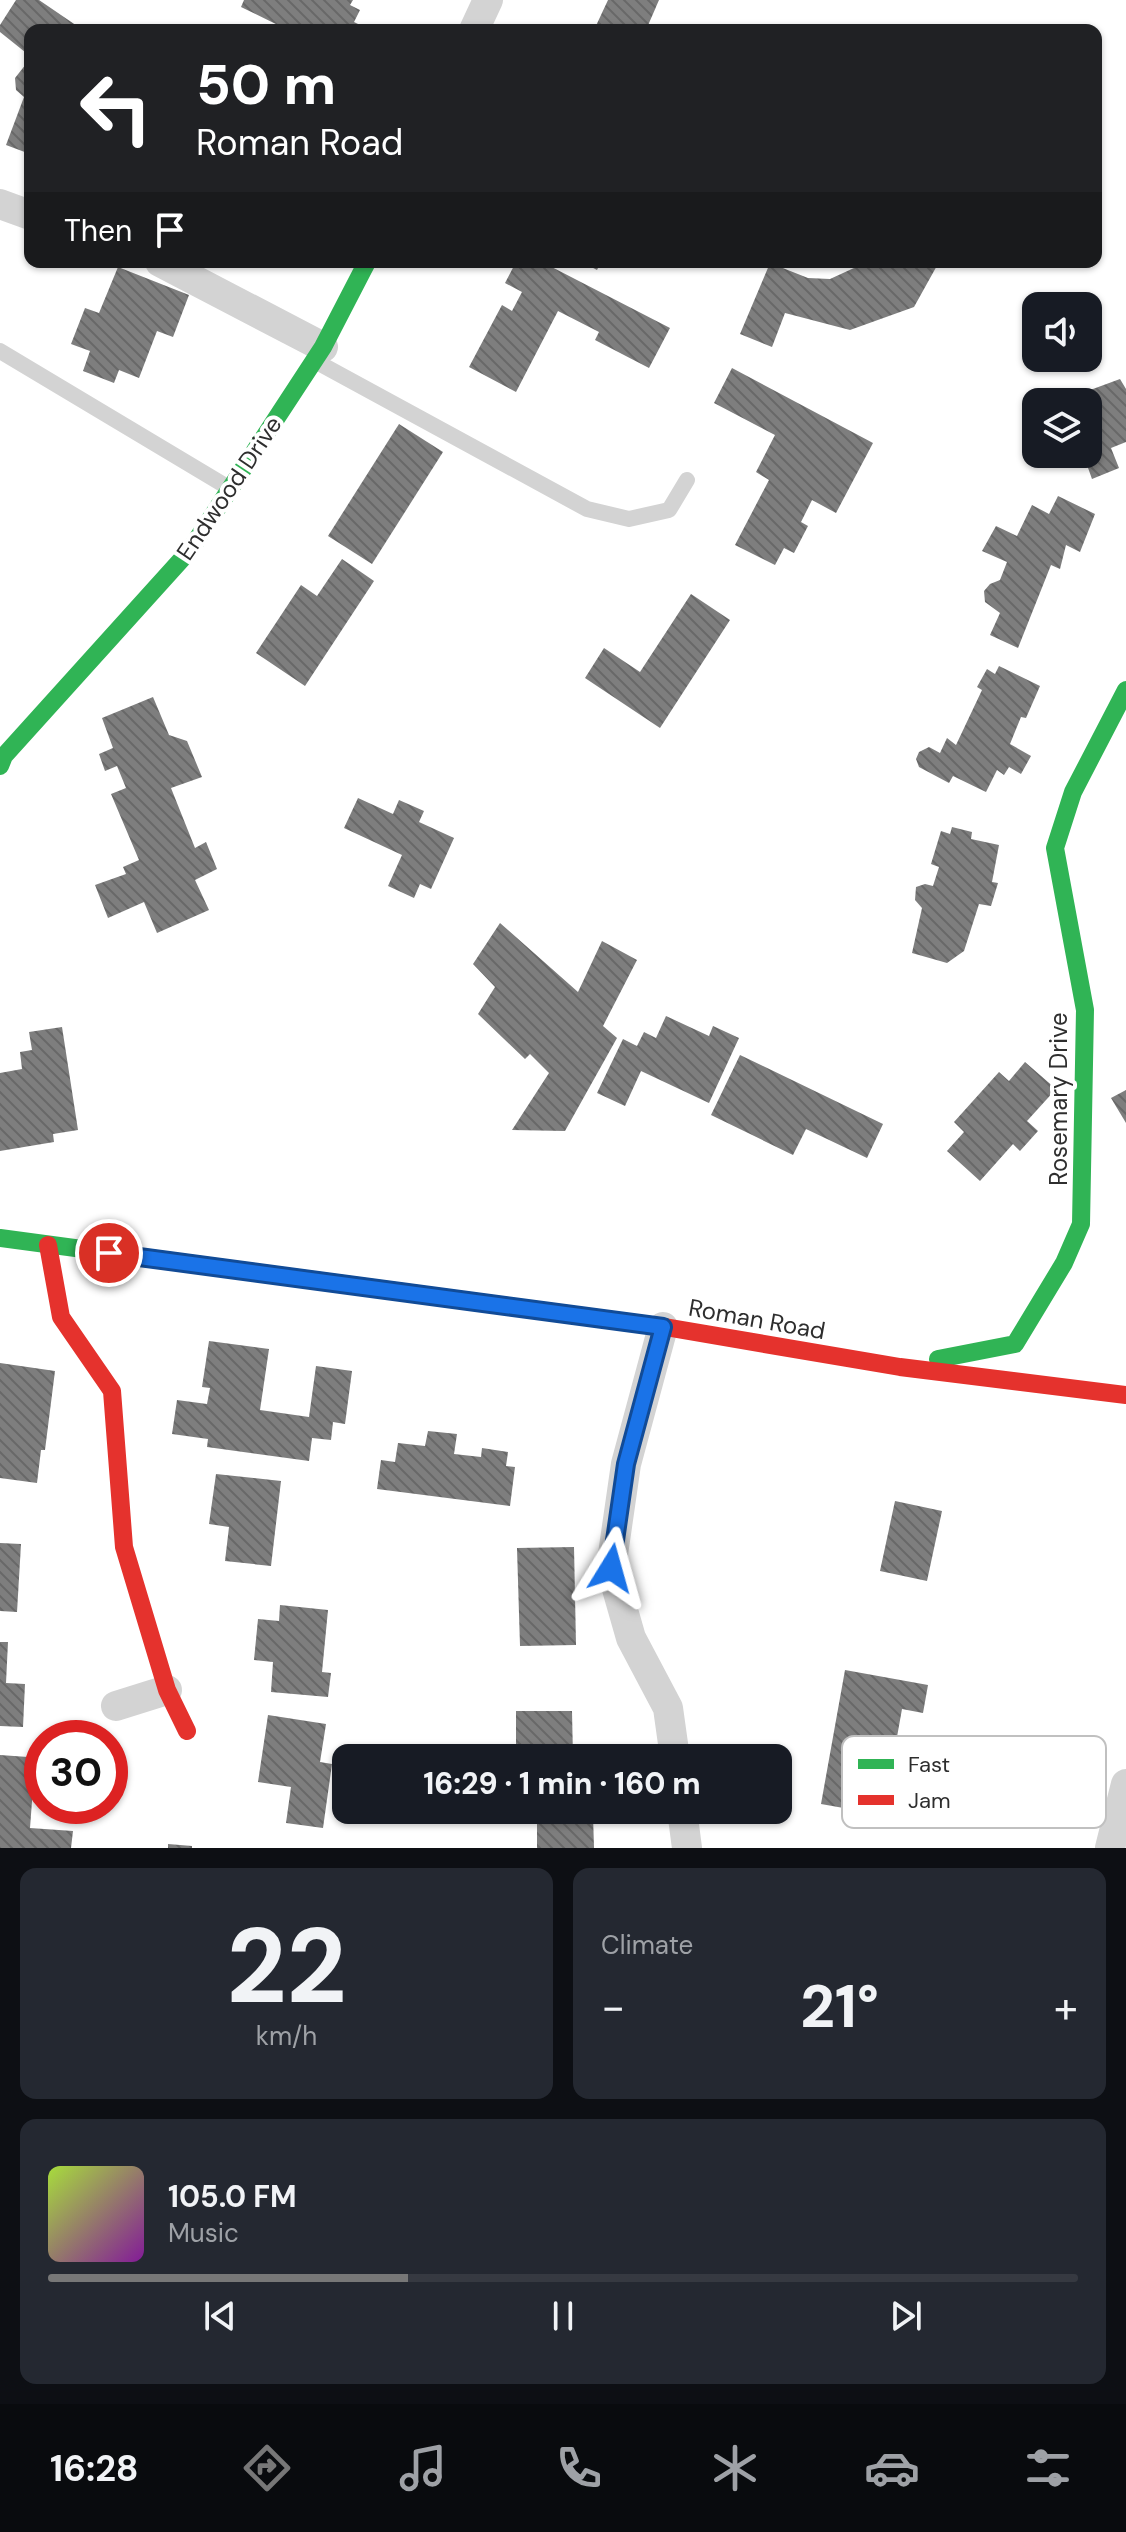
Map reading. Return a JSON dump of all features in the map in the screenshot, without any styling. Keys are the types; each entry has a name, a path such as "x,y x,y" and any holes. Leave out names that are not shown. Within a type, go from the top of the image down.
{"street":[{"path":"477,24 488,0"},
{"path":"0,204 24,213"},
{"path":"170,268 318,354"},
{"name":"Endwood Drive","path":"0,766 4,756 190,550 318,354 364,268"},
{"name":"Rosemary Drive","path":"900,1367 1015,1344 1064,1263 1081,1224 1085,1010 1055,848 1073,792 1126,690"},
{"name":"Roman Road","path":"0,1238 663,1327 900,1367 1126,1395"},
{"path":"48,1245 61,1317 112,1391 124,1547 167,1690 187,1731"},
{"path":"663,1327 626,1464 611,1568 631,1638 668,1708 673,1744"},
{"path":"116,1706 167,1690"},
{"path":"1110,1848 1126,1784"},
{"path":"684,1824 687,1848"}],"lane":[{"path":"0,351 230,489"},
{"path":"318,354 587,509 629,519 669,510 687,480"}],"building":[{"path":"16,0 39,0 74,24 24,24 24,51 0,32 0,25"},
{"path":"244,0 353,0 350,5 360,10 354,22 358,24 276,24 241,7"},
{"path":"608,0 659,0 649,24 597,24"},
{"path":"24,67 24,97 16,90 15,78"},
{"path":"24,97 24,152 6,145"},
{"path":"118,268 189,295 173,337 157,331 139,378 119,370 114,383 83,371 90,351 71,344 85,308 99,313"},
{"path":"513,268 554,268 670,328 649,368 595,340 599,332 558,311 516,392 469,367 502,305 512,311 522,292 505,283"},
{"path":"768,268 783,268 808,278 830,279 854,268 936,268 914,307 850,330 785,313 772,347 740,334"},
{"path":"732,368 873,443 836,513 812,500 801,522 808,526 794,553 784,548 775,565 735,545 769,480 756,472 775,435 714,403"},
{"path":"1120,379 1126,389 1126,442 1111,448 1119,468 1092,479 1088,468 1102,468 1102,388 1096,388"},
{"path":"399,424 443,452 372,564 328,536"},
{"path":"1058,496 1095,514 1080,552 1066,545 1060,569 1051,565 1018,648 990,635 1000,613 985,602 984,591 1000,580 1007,562 982,551 996,526 1017,536 1032,505 1049,514"},
{"path":"342,559 374,581 305,686 256,653 301,585 317,596"},
{"path":"691,594 730,620 660,728 585,678 604,648 640,672"},
{"path":"999,666 1040,686 1026,718 1021,717 1010,744 1031,756 1021,774 1009,767 1004,775 997,770 986,792 953,776 949,783 919,767 916,759 919,752 929,747 940,753 947,738 956,745 982,690 977,687 987,669 995,674"},
{"path":"153,697 169,735 187,741 202,777 171,788 195,848 206,842 217,869 195,880 209,910 157,933 144,902 108,918 95,885 126,874 123,867 139,860 111,794 126,788 117,766 105,771 99,754 113,748 102,718"},
{"path":"358,798 393,814 399,800 424,811 419,822 454,838 431,889 420,884 414,898 388,886 402,855 344,828"},
{"path":"952,827 972,832 971,839 999,845 992,882 998,883 991,906 979,904 964,951 947,963 912,953 922,908 915,900 916,887 925,884 933,886 939,867 931,864 941,831 950,834"},
{"path":"500,923 578,992 602,941 637,960 603,1026 617,1038 565,1131 512,1130 549,1073 530,1054 525,1059 478,1014 495,987 473,964"},
{"path":"666,1016 709,1036 713,1026 739,1038 709,1103 641,1071 625,1106 597,1093 623,1039 637,1046 644,1032 656,1038"},
{"path":"62,1027 78,1130 53,1134 54,1142 0,1151 0,1073 22,1069 20,1052 32,1050 29,1032"},
{"path":"740,1055 883,1124 867,1158 806,1129 793,1155 711,1115"},
{"path":"1025,1062 1056,1089 1027,1121 1038,1131 1020,1151 1013,1144 980,1181 947,1151 964,1132 954,1122 999,1072 1009,1081"},
{"path":"1126,1090 1126,1123 1111,1098"},
{"path":"209,1341 269,1349 260,1410 309,1417 316,1366 352,1371 345,1424 333,1422 331,1440 312,1438 309,1461 207,1447 208,1439 172,1434 177,1400 207,1404 210,1388 202,1387"},
{"path":"0,1363 55,1371 45,1450 41,1450 37,1483 0,1478"},
{"path":"428,1431 457,1434 454,1454 481,1457 482,1448 508,1452 506,1466 515,1467 510,1506 377,1489 381,1460 395,1462 398,1443 425,1446"},
{"path":"216,1474 281,1481 271,1566 225,1561 229,1527 209,1524"},
{"path":"895,1501 942,1511 927,1581 880,1571"},
{"path":"0,1543 21,1544 17,1612 0,1611"},
{"path":"574,1547 576,1645 520,1646 517,1548"},
{"path":"280,1605 328,1610 322,1672 331,1673 328,1697 271,1692 273,1662 254,1660 258,1619 279,1621"},
{"path":"0,1642 8,1642 6,1683 25,1684 23,1727 0,1726"},
{"path":"845,1670 928,1685 923,1713 902,1709 897,1736 842,1736 842,1808 821,1804"},
{"path":"516,1711 572,1711 573,1744 516,1744"},
{"path":"268,1715 326,1724 320,1762 332,1764 323,1828 286,1823 291,1787 258,1782"},
{"path":"0,1755 24,1757 24,1824 30,1824 30,1828 73,1831 71,1848 0,1848"},
{"path":"537,1824 593,1824 594,1848 537,1848"},
{"path":"168,1844 192,1846 192,1848 168,1848"}],"traffic: fast":[{"path":"0,766 4,756 190,550 323,347 364,268"},
{"path":"938,1359 1015,1344 1064,1263 1081,1224 1085,1010 1055,848 1073,792 1126,690"},
{"path":"0,1238 665,1327"}],"traffic: jam":[{"path":"48,1245 61,1317 112,1391 124,1547 167,1690 187,1731"},
{"path":"665,1327 900,1367 1126,1395"}],"route":[{"path":"109,1253 663,1327 626,1464 611,1568"}]}
